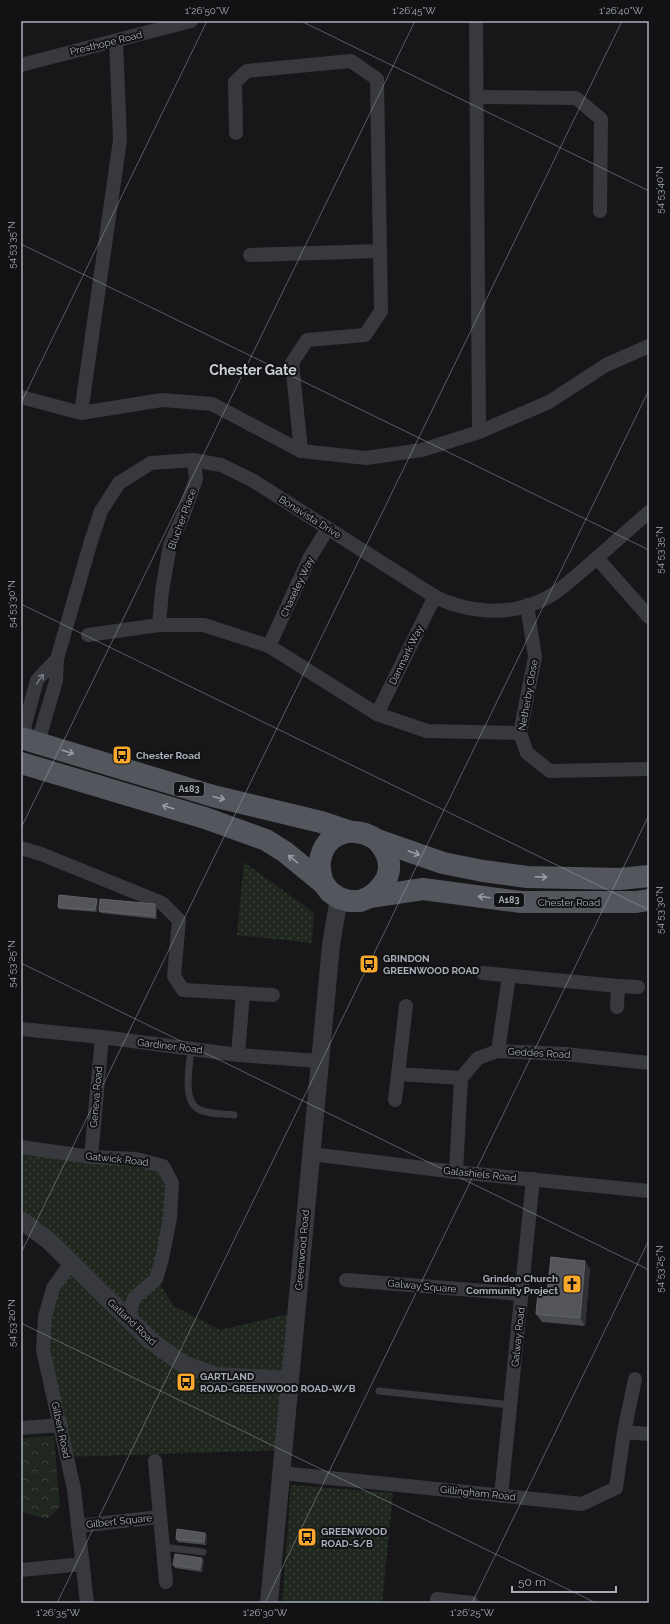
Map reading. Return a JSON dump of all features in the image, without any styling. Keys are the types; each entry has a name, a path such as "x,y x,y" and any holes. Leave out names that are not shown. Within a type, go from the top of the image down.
{"main road":[{"path":"23,764 26,740"},
{"name":"A183","path":"26,740 213,796 321,822 348,831 359,831 369,834 386,849 389,870 386,881 380,890 370,897"},
{"name":"A183","path":"23,764 205,818 266,840 286,852 323,883 330,892 339,898"},
{"path":"323,883 319,873 319,862 322,850 336,835 348,831"},
{"name":"A183","path":"377,840 443,863 483,871 527,877 620,879 649,876"},
{"name":"Chester Road","path":"339,898 349,901 360,901 370,897 423,889 521,902 636,902 649,900"}],"street":[{"name":"Presthope Road","path":"21,65 191,21"},
{"path":"476,21 479,432"},
{"path":"81,414 120,140 116,41"},
{"path":"236,133 235,82 247,71 351,61 377,79 381,311 364,335 307,340 292,363 301,450"},
{"path":"477,98 576,98 601,119 600,211"},
{"path":"250,255 380,251"},
{"path":"21,397 81,414 162,400 212,404 301,450 366,458 422,450 479,432 549,402 606,365 649,346"},
{"name":"Bonavista Drive","path":"57,659 37,680 24,728 26,740 41,732 56,682 57,659 91,540 101,511 119,483 151,463 194,460 221,465 252,480 435,596 456,606 487,612 510,610 538,602 562,588 649,512"},
{"name":"Blucher Place","path":"159,625 162,591 170,545 184,516 196,479 194,460"},
{"name":"Chaseley Way","path":"269,646 309,559 328,528"},
{"path":"597,558 649,618"},
{"name":"Danmark Way","path":"378,714 435,596"},
{"name":"Netherby Close","path":"527,605 535,657 520,733 527,753 550,771 649,769"},
{"path":"88,635 159,625 204,626 269,646 378,714 427,731 520,733"},
{"path":"21,703 33,694"},
{"path":"21,848 42,854 162,903 178,920 174,976 183,990 273,995"},
{"name":"Greenwood Road","path":"269,1603 331,945 339,898"},
{"path":"483,973 638,987"},
{"path":"498,1051 509,976"},
{"path":"616,1007 618,986"},
{"path":"238,1055 244,994"},
{"path":"395,1100 406,1006"},
{"name":"Gardiner Road","path":"21,1029 102,1037 238,1055 320,1061"},
{"name":"Geneva Road","path":"90,1156 102,1037"},
{"name":"Geddes Road","path":"461,1078 478,1058 498,1051 565,1054 649,1063"},
{"path":"398,1074 461,1078 456,1172"},
{"name":"Gatwick Road","path":"21,1147 90,1156 136,1159 164,1166 172,1183 170,1218 162,1259 156,1279 134,1298 128,1320"},
{"name":"Galashiels Road","path":"311,1154 456,1172 649,1191"},
{"name":"Galway Road","path":"501,1496 533,1179"},
{"name":"Gatland Road","path":"21,1220 48,1240 151,1341 184,1364 216,1376 290,1380"},
{"name":"Gilbert Road","path":"71,1263 53,1288 45,1317 43,1350 61,1425 74,1489 87,1603"},
{"name":"Galway Square","path":"346,1280 522,1294"},
{"name":"Gillingham Road","path":"281,1473 582,1504 616,1488 624,1432 635,1378"},
{"path":"21,1428 61,1425"},
{"path":"624,1432 649,1434"},
{"name":"Gilbert Square","path":"155,1461 166,1582"},
{"name":"Gilbert Square","path":"78,1526 160,1516"},
{"path":"21,1570 83,1564"},
{"path":"437,1599 472,1603"}],"lane":[{"path":"191,1049 187,1094 191,1103 199,1110 234,1115"},
{"path":"379,1391 511,1405"},
{"path":"163,1547 203,1552"}],"green space":[{"path":"244,862 314,913 312,943 237,935"},
{"path":"21,1147 163,1166 172,1183 156,1279 174,1306 220,1330 296,1312 283,1450 67,1457 45,1317 71,1263 21,1220"},
{"path":"54,1436 60,1507 47,1519 21,1512 21,1438"},
{"path":"291,1485 393,1493 382,1603 282,1603"}],"building":[{"path":"59,895 97,899 95,910 58,907"},
{"path":"100,899 155,904 155,916 99,911"},
{"name":"Grindon Church Community Project","path":"551,1257 585,1261 580,1318 536,1314 538,1292 547,1293"},
{"path":"177,1529 205,1533 204,1542 176,1539"},
{"path":"175,1554 202,1558 200,1569 173,1565"}],"place":[{"name":"Chester Road","path":"122,755"},
{"name":"GRINDON GREENWOOD ROAD","path":"369,964"},
{"name":"Grindon Church Community Project","path":"572,1284"},
{"name":"GARTLAND ROAD-GREENWOOD ROAD-W/B","path":"186,1382"},
{"name":"GREENWOOD ROAD-S/B","path":"307,1537"}],"district":[{"name":"Chester Gate","path":"253,370"}]}
